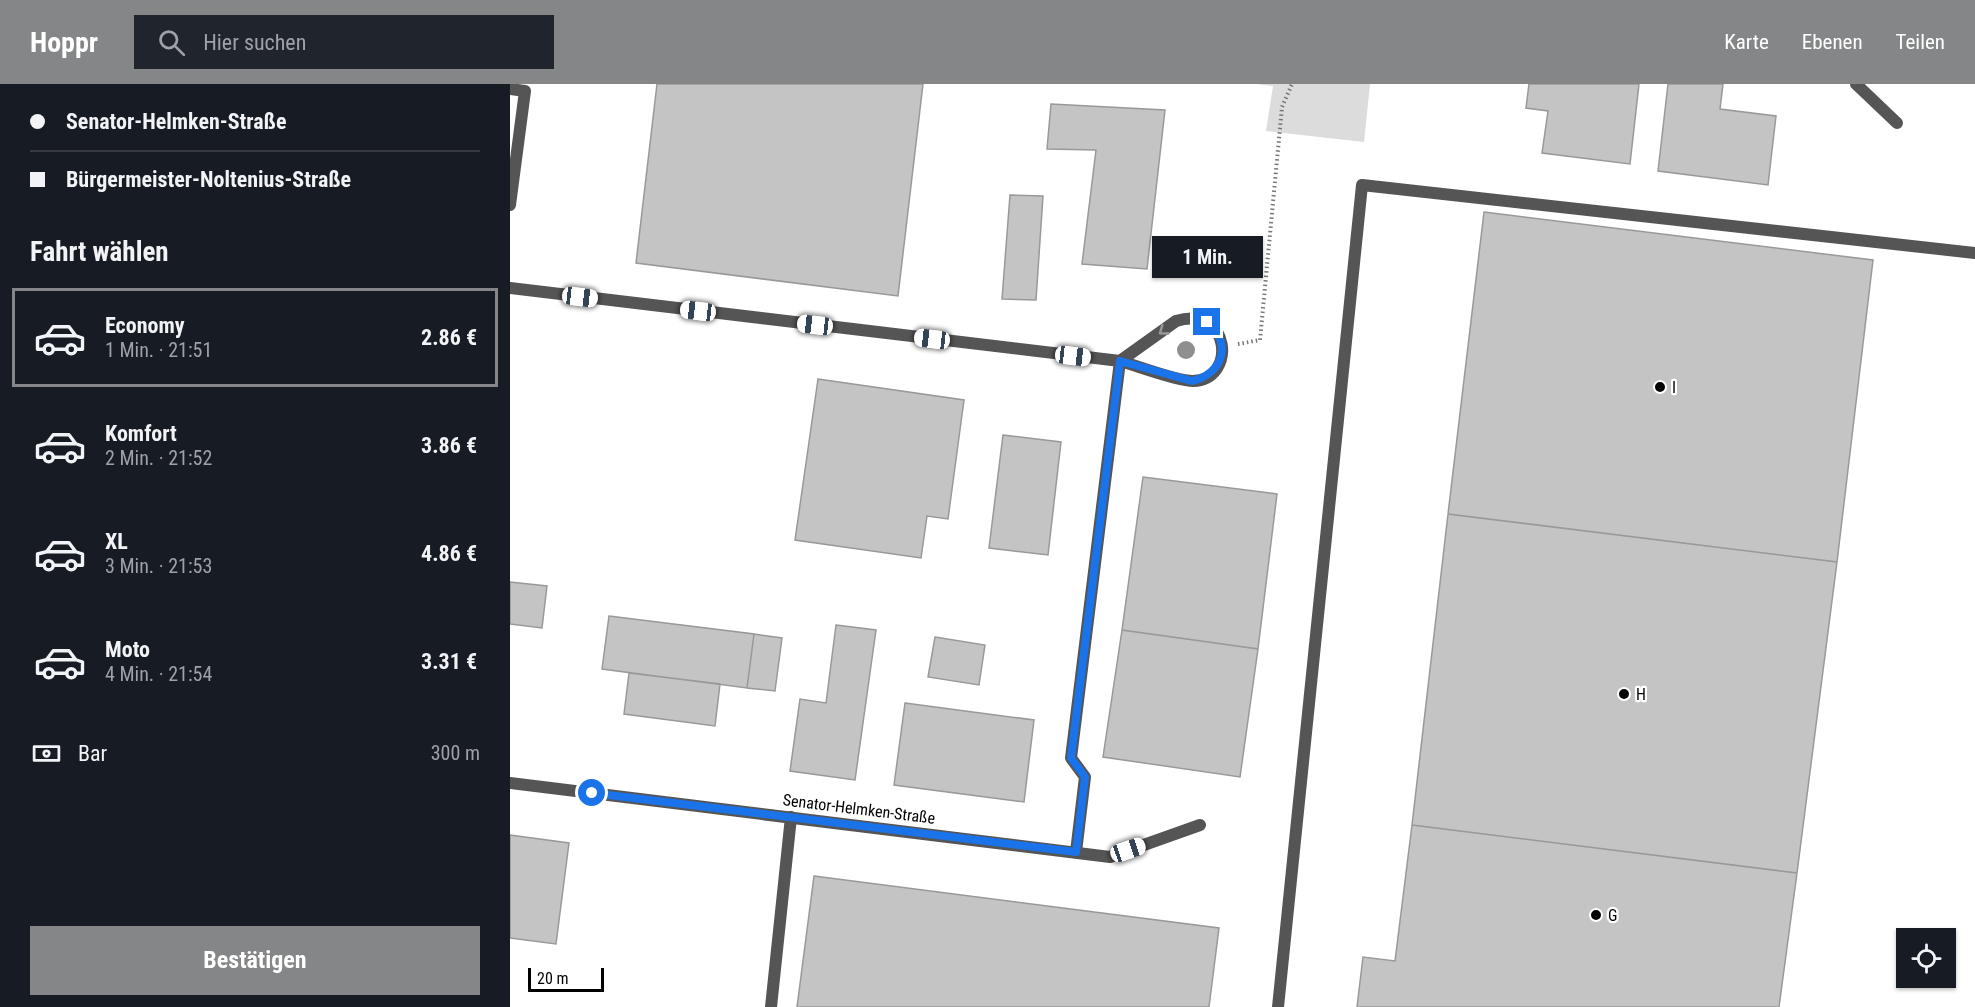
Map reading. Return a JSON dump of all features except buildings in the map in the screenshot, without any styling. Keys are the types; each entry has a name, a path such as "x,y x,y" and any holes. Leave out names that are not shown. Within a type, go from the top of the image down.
{"street":[{"path":"1856,84 1897,123"},
{"path":"510,89 525,91 510,205"},
{"path":"1278,1007 1362,185 1975,253"},
{"path":"510,288 1120,361 1192,381 1212,373 1218,366 1223,348 1216,329 1197,318 1187,317 1176,321 1120,361 1071,758 1085,777 1076,852"},
{"name":"Senator-Helmken-Straße","path":"510,783 1110,857 1200,825"},
{"path":"771,1007 791,818"}],"path":[{"path":"1223,348 1260,340 1282,107 1292,84"}],"shaded area":[{"path":"1257,84 1370,84 1364,142 1266,131 1273,86"}],"place":[{"name":"I","path":"1660,387"},
{"name":"H","path":"1624,694"},
{"name":"G","path":"1596,915"}],"route":[{"path":"592,793 1076,852 1085,777 1071,758 1120,361 1192,381 1204,378 1218,366 1223,348 1216,329 1207,322"}]}
